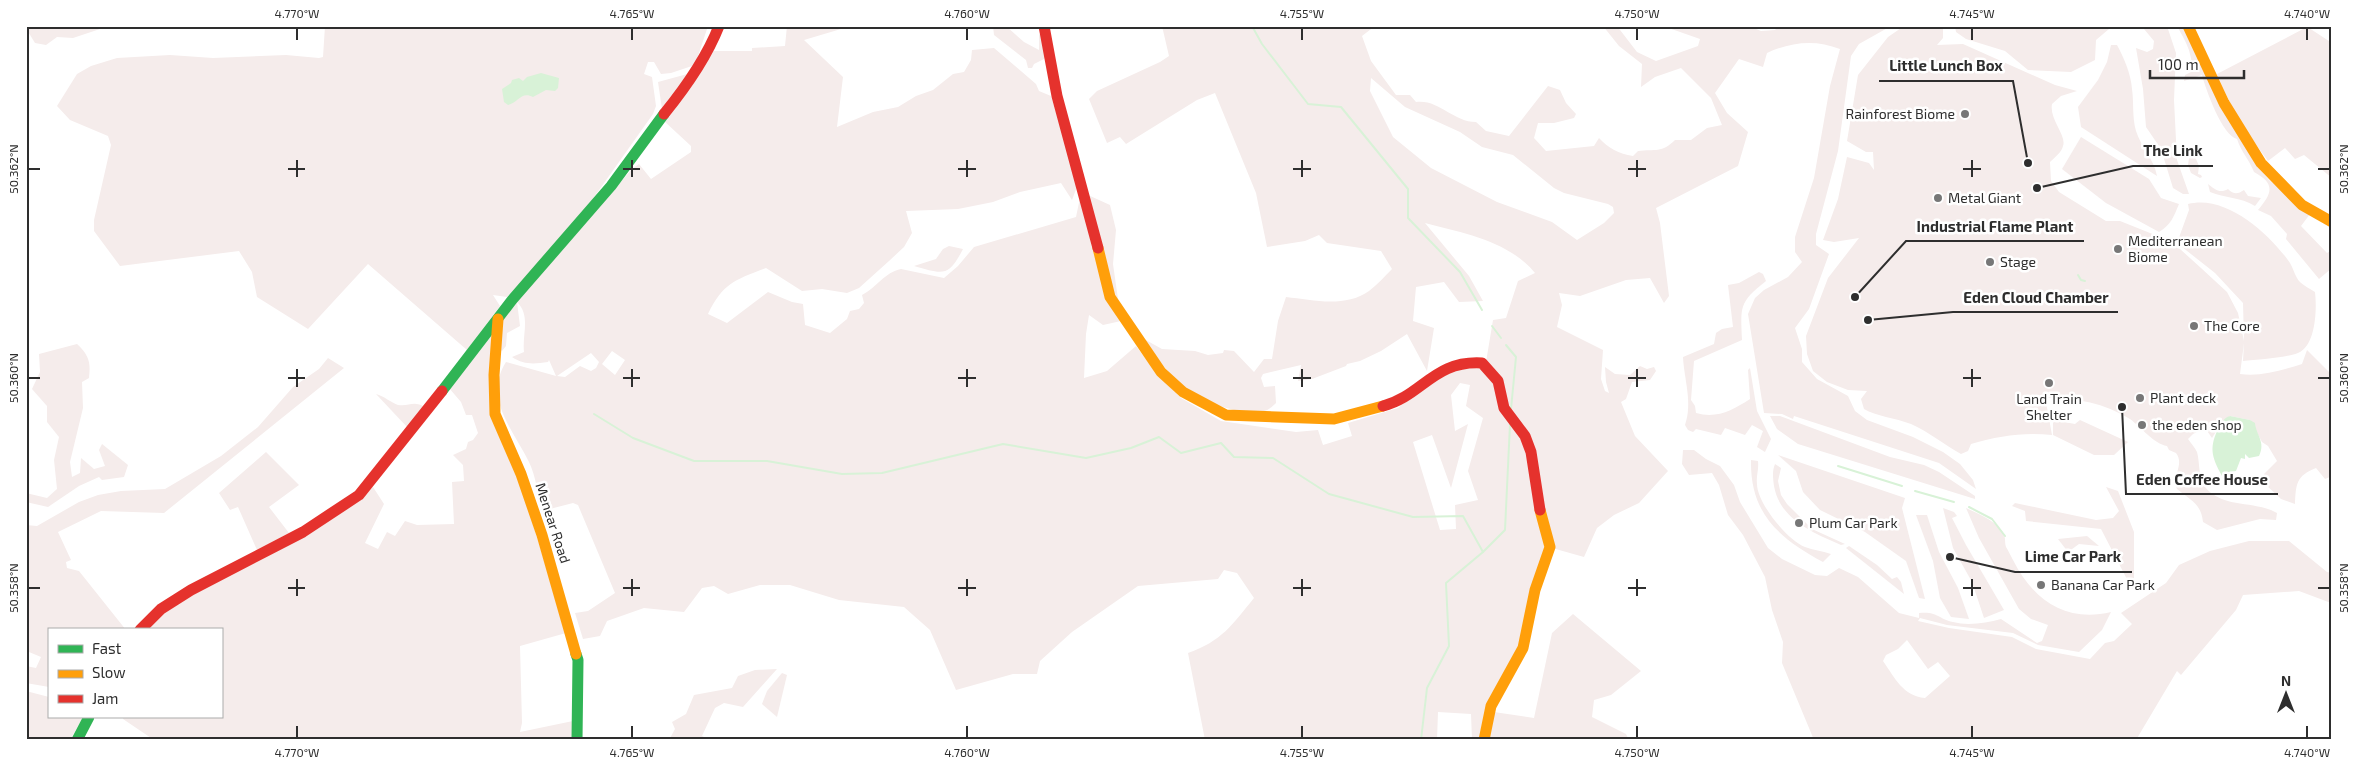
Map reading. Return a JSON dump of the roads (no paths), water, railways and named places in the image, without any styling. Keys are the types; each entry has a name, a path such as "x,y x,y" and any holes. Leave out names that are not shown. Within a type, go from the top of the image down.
{"street":[{"path":"142,628 161,609 228,570 303,532 359,495 498,319 611,186 641,143 689,83 711,46 719,26"},
{"path":"1044,26 1057,96 1087,201 1110,297 1162,372 1183,392 1226,416 1334,419 1395,403 1438,372 1466,362 1482,363 1498,380 1504,408 1525,436 1531,452 1540,509 1550,547 1535,590 1524,648 1490,706 1484,740"},
{"path":"2188,26 2224,103 2261,163 2302,205 2332,222"},
{"name":"Menear Road","path":"498,319 494,375 495,414 521,474 542,535 578,660 577,740"},
{"path":"77,740 88,718"}],"waterway":[{"path":"1252,26 1262,44 1308,104 1341,107 1408,189 1408,218 1460,272 1482,310"},
{"path":"2078,275 2081,280 2085,281"},
{"path":"1492,326 1501,338"},
{"path":"1506,345 1516,357 1511,409"},
{"path":"594,414 633,438 694,461 767,461 842,474 882,473 1003,444 1086,458 1131,448 1159,437 1181,453 1221,443 1234,457 1273,458 1329,494 1413,517 1463,516 1483,552"},
{"path":"1421,740 1427,688 1449,646 1446,583 1483,552 1505,530 1510,424"},
{"path":"1838,466 1902,486"},
{"path":"1915,491 1954,502"},
{"path":"1969,507 1992,519 2005,536"}],"place":[{"name":"Rainforest Biome","path":"1965,114"},
{"name":"Little Lunch Box","path":"2028,163"},
{"name":"The Link","path":"2037,188"},
{"name":"Metal Giant","path":"1938,198"},
{"name":"Mediterranean Biome","path":"2118,249"},
{"name":"Stage","path":"1990,262"},
{"name":"Industrial Flame Plant","path":"1855,297"},
{"name":"Eden Cloud Chamber","path":"1868,320"},
{"name":"The Core","path":"2194,326"},
{"name":"Land Train Shelter","path":"2049,383"},
{"name":"Plant deck","path":"2140,398"},
{"name":"Eden Coffee House","path":"2122,407"},
{"name":"the eden shop","path":"2142,425"},
{"name":"Plum Car Park","path":"1799,523"},
{"name":"Lime Car Park","path":"1950,557"},
{"name":"Banana Car Park","path":"2041,585"}]}
